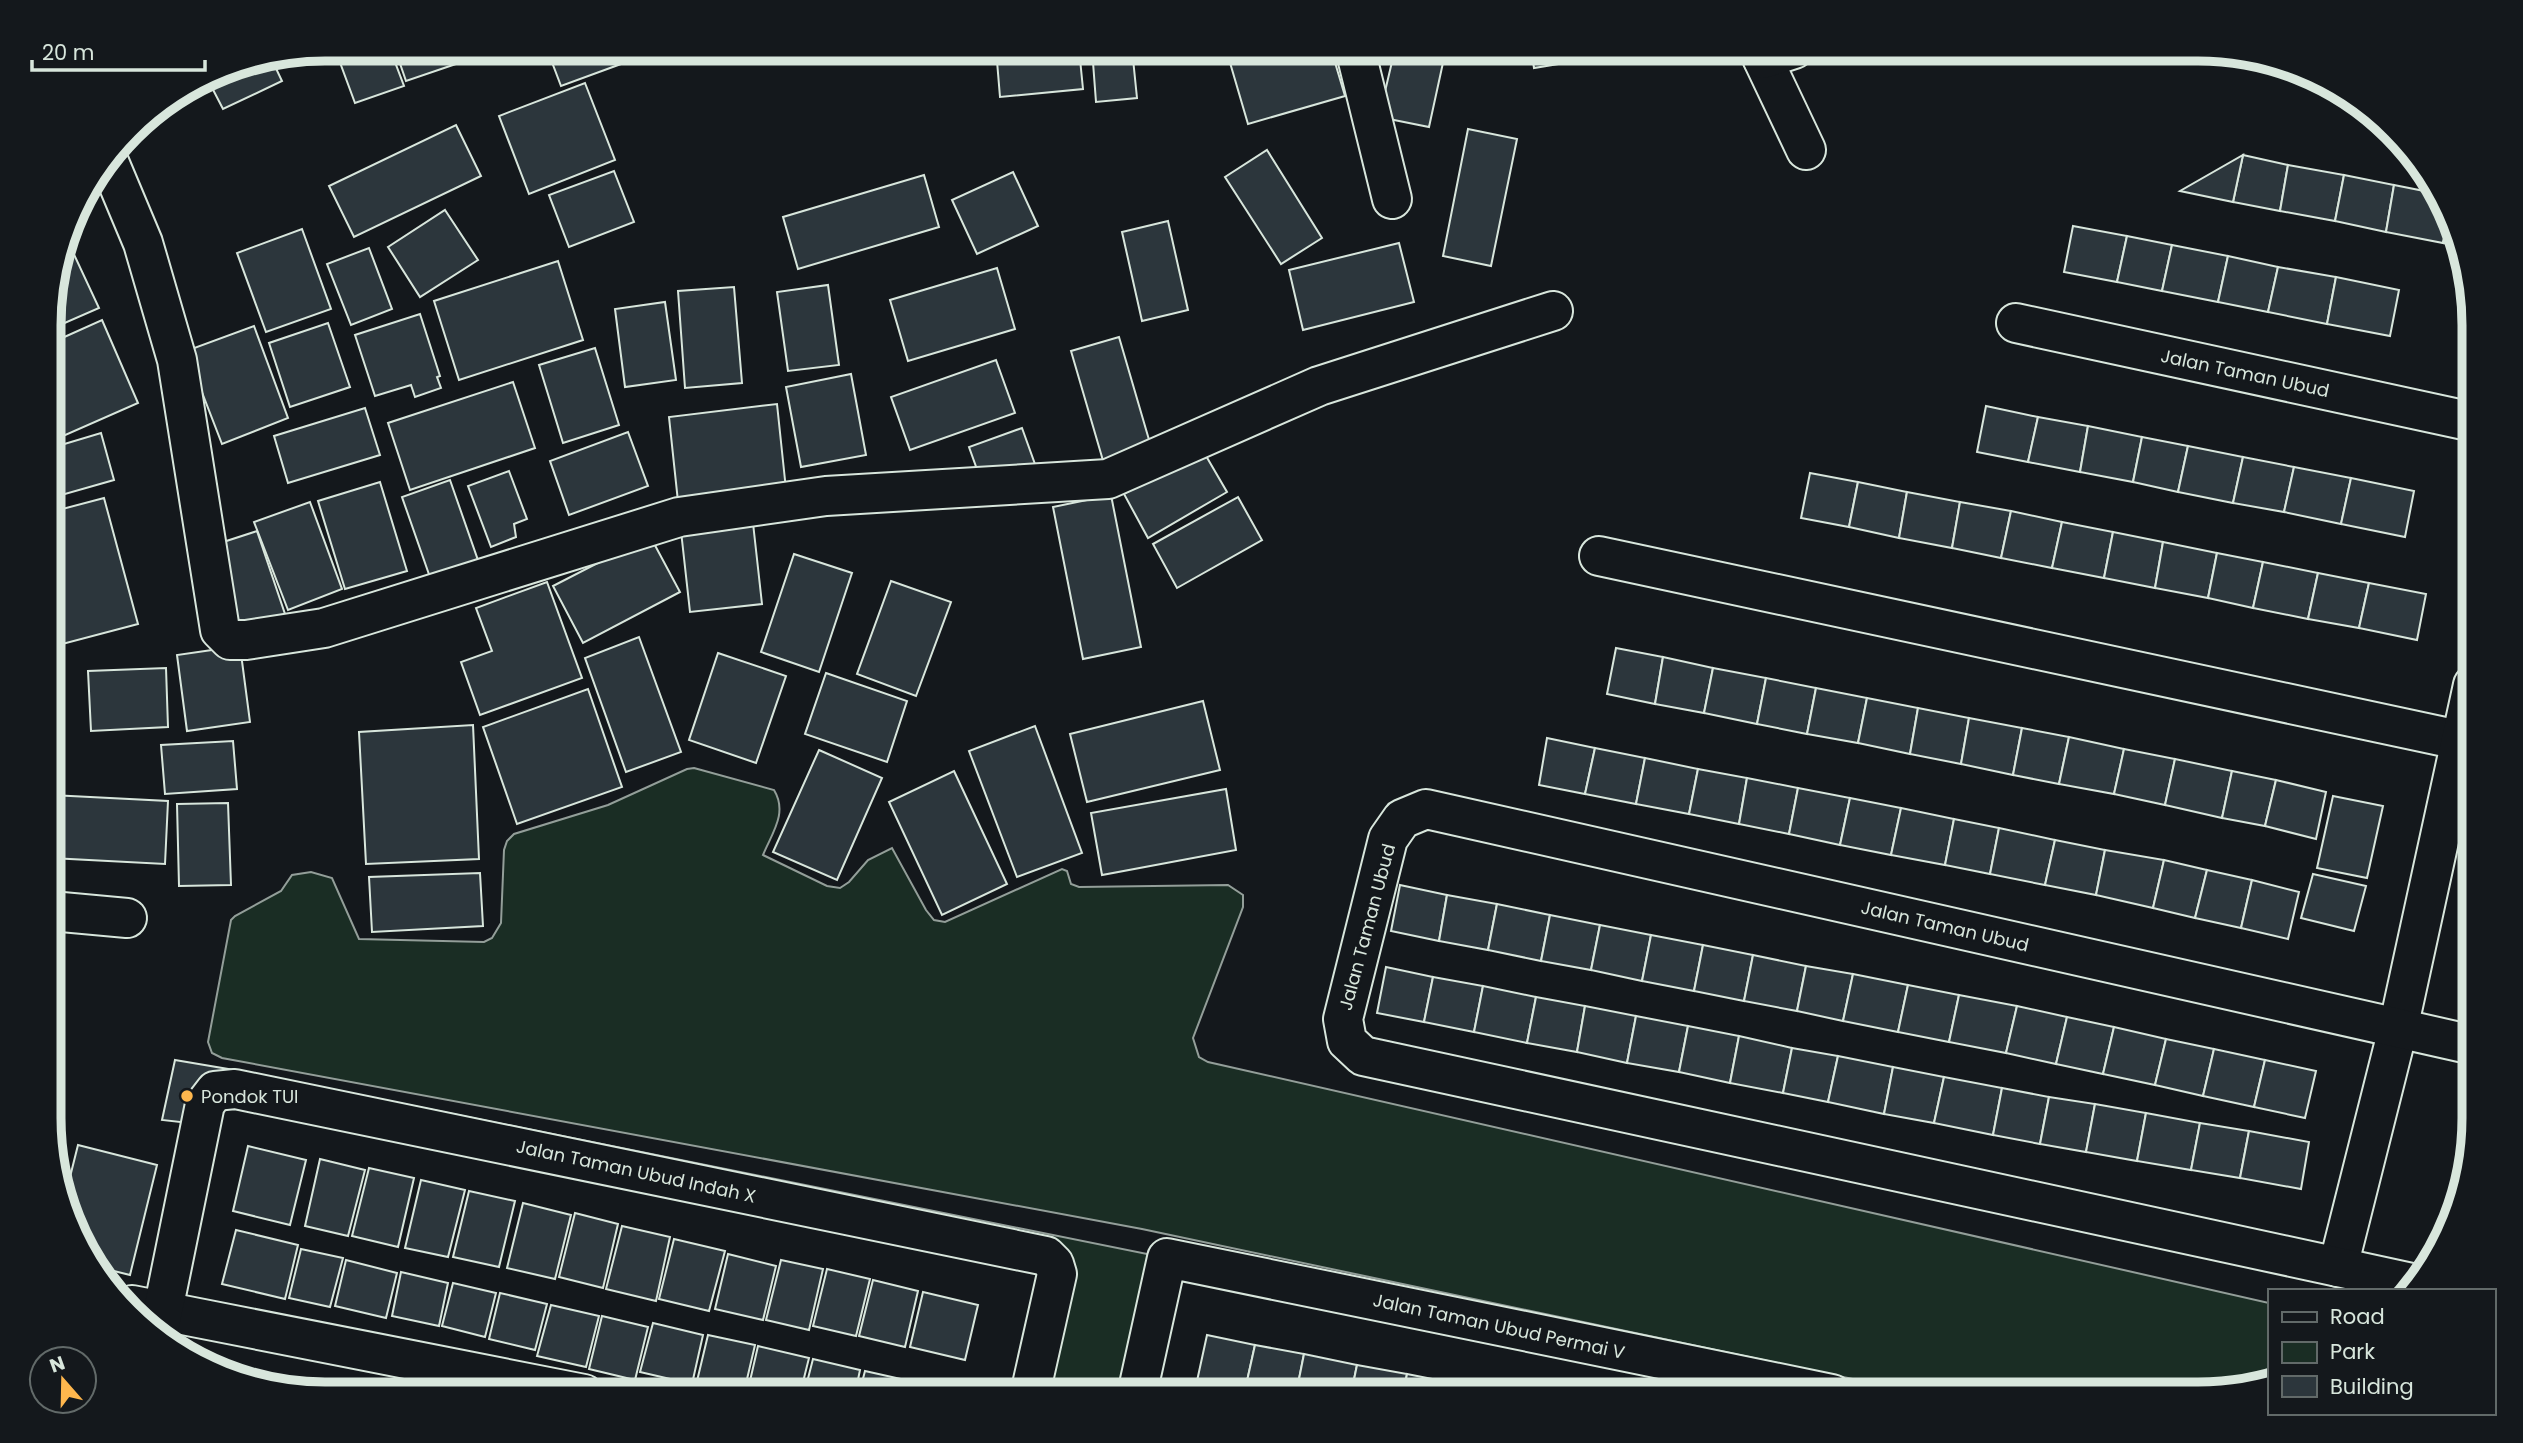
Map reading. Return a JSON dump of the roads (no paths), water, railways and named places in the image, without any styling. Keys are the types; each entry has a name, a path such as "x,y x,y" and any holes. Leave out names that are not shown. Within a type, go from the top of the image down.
{"street":[{"path":"1358,61 1392,199"},
{"path":"1775,61 1806,150"},
{"path":"112,170 143,243 177,360 220,630 230,640 324,628 679,517 826,496 1108,479 1319,386 1553,312"},
{"name":"Jalan Taman Ubud","path":"2016,323 2462,420"},
{"path":"1599,556 2462,741"},
{"path":"2338,1267 2462,763"},
{"name":"Jalan Taman Ubud","path":"2404,1281 1363,1056 1347,1041 1343,1019 1388,839 1402,819 1426,809 2462,1043"},
{"path":"61,912 127,918"},
{"name":"Jalan Taman Ubud Indah X","path":"151,1316 205,1104 215,1091 235,1089 1046,1256 1054,1264 1057,1274 1033,1382"},
{"name":"Jalan Taman Ubud Permai V","path":"1140,1382 1167,1258 1773,1382"},
{"path":"151,1316 517,1382"}],"place":[{"name":"Pondok TUI","path":"187,1096"}]}
